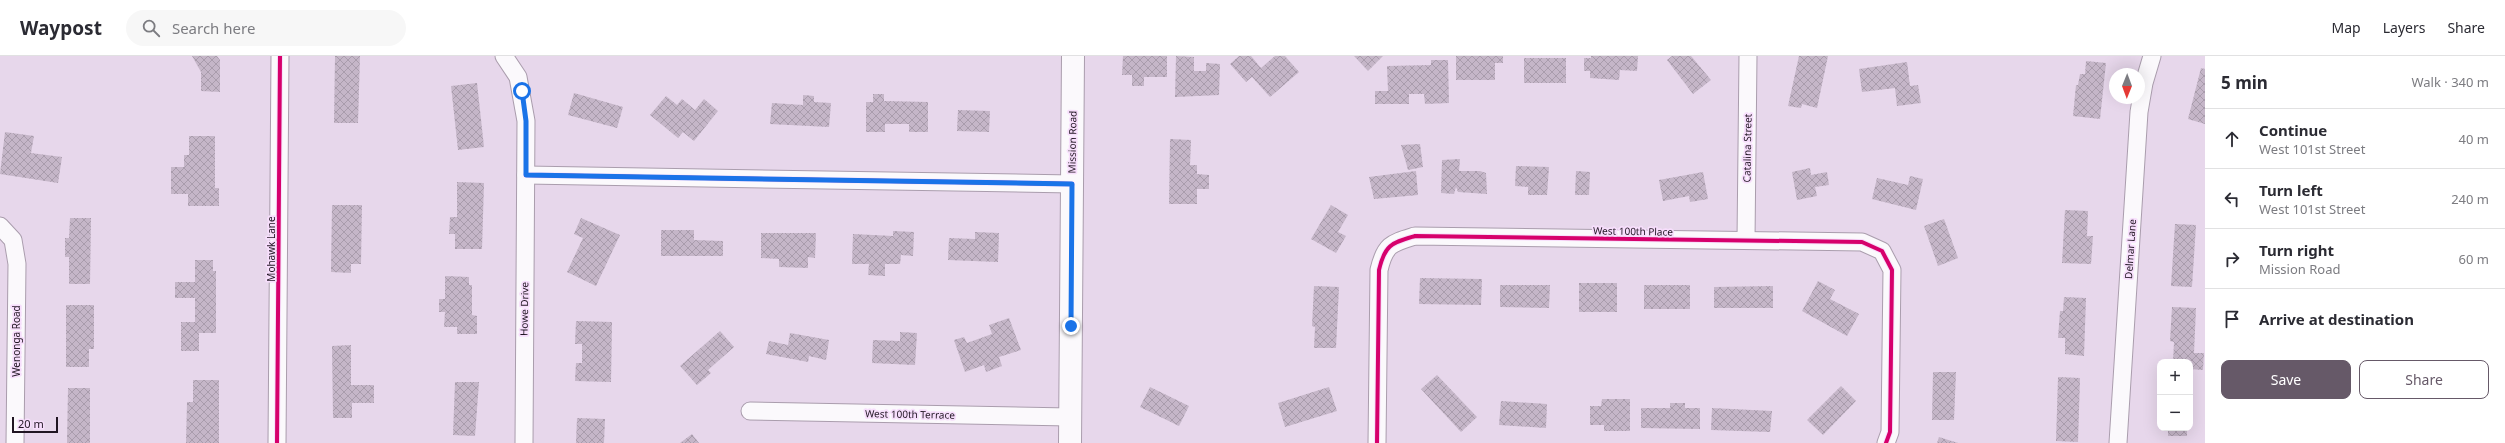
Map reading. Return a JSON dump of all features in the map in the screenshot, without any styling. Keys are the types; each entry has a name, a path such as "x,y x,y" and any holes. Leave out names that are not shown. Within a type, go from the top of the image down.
{"main road":[{"name":"Mission Road","path":"1070,443 1073,56"}],"street":[{"name":"Mohawk Lane","path":"277,443 280,56"},
{"name":"Howe Drive","path":"504,56 518,77 522,91 526,121 524,443"},
{"name":"Catalina Street","path":"1746,240 1748,56"},
{"name":"Delmar Lane","path":"2118,443 2139,112 2144,83 2152,56"},
{"path":"526,175 1072,184"},
{"name":"Wenonga Road","path":"0,226 13,240 16,264 15,443"},
{"name":"West 100th Place","path":"1377,443 1379,270 1382,255 1392,243 1415,236 1862,242 1882,251 1892,270 1890,432 1886,443"},
{"name":"West 100th Terrace","path":"750,411 1070,417"}],"building":[{"path":"192,56 217,56 220,60 220,92 201,91 201,72"},
{"path":"335,56 360,56 358,123 334,123"},
{"path":"1123,56 1167,56 1167,77 1144,77 1144,86 1132,86 1132,75 1122,75"},
{"path":"1176,56 1194,57 1194,71 1206,71 1206,63 1220,64 1219,95 1175,97"},
{"path":"1239,56 1251,56 1261,68 1275,56 1285,56 1299,72 1270,97 1252,77 1246,82 1230,64"},
{"path":"1354,56 1383,56 1368,71"},
{"path":"1456,56 1503,56 1503,63 1495,63 1495,80 1456,80"},
{"path":"1591,56 1638,56 1637,71 1620,70 1619,80 1590,78 1590,71 1584,71 1584,58 1591,58"},
{"path":"1672,56 1691,56 1711,80 1693,94 1667,60"},
{"path":"1799,56 1828,56 1817,108 1802,104 1801,108 1788,106"},
{"path":"1524,58 1566,58 1566,83 1524,83"},
{"path":"1431,60 1448,60 1449,103 1425,104 1424,94 1409,94 1409,104 1375,104 1375,91 1388,91 1387,66 1431,65"},
{"path":"2086,61 2106,63 2100,119 2073,116 2076,85 2078,85 2080,74 2085,74"},
{"path":"1907,62 1910,86 1918,85 1921,103 1897,106 1895,88 1862,92 1859,69"},
{"path":"2201,68 2205,69 2205,124 2188,119"},
{"path":"477,83 484,147 458,150 451,86"},
{"path":"574,93 623,107 617,128 568,115"},
{"path":"873,94 884,94 884,101 928,102 928,132 909,132 909,124 885,124 885,132 866,132 866,102 873,102"},
{"path":"803,95 814,96 814,102 831,103 829,127 770,124 772,103 803,105"},
{"path":"666,96 677,105 682,99 695,110 704,99 718,111 694,141 683,132 678,138 650,115"},
{"path":"958,110 990,111 989,132 957,131"},
{"path":"5,132 34,136 31,153 62,157 58,183 0,174"},
{"path":"189,136 215,136 215,188 219,188 219,206 188,206 188,194 171,194 171,167 184,167 184,155 189,155"},
{"path":"1170,139 1191,140 1190,165 1197,165 1197,174 1209,175 1209,189 1197,189 1197,204 1169,204"},
{"path":"1420,144 1423,167 1408,170 1401,145"},
{"path":"1460,159 1459,171 1480,171 1486,173 1487,194 1458,192 1456,187 1454,194 1441,193 1442,160"},
{"path":"1516,166 1549,167 1547,195 1528,195 1528,187 1515,186"},
{"path":"1810,168 1811,175 1827,172 1829,185 1815,187 1817,196 1797,200 1792,172"},
{"path":"1416,171 1418,195 1374,199 1369,177"},
{"path":"1576,171 1590,172 1589,195 1575,195"},
{"path":"1703,172 1708,199 1690,202 1689,196 1663,201 1659,180"},
{"path":"1910,176 1923,179 1916,210 1872,199 1877,178 1908,185"},
{"path":"457,182 484,183 482,249 455,249 455,234 449,234 450,217 457,217"},
{"path":"332,205 362,205 361,264 351,264 351,273 331,272"},
{"path":"1331,205 1348,215 1338,232 1346,236 1336,253 1311,239"},
{"path":"2065,210 2088,211 2087,236 2093,236 2091,264 2062,263"},
{"path":"70,218 91,218 90,284 69,284 69,257 65,257 65,238 69,238"},
{"path":"581,218 620,235 596,286 567,272 583,238 574,234"},
{"path":"1944,219 1958,258 1938,266 1924,226"},
{"path":"2175,224 2196,225 2192,287 2171,286"},
{"path":"661,230 694,230 694,240 723,241 723,256 661,256"},
{"path":"893,231 914,232 913,256 901,255 900,264 885,264 885,276 868,275 869,264 852,264 853,234 893,236"},
{"path":"975,232 999,233 998,262 948,260 949,238 975,239"},
{"path":"761,233 816,233 815,258 808,257 808,268 779,267 779,259 761,258"},
{"path":"195,260 213,260 213,271 216,271 216,333 199,333 199,351 181,351 181,322 195,322 195,298 175,298 175,282 195,282"},
{"path":"445,276 469,277 469,285 472,285 472,315 477,316 477,334 457,334 457,327 444,327 445,312 439,312 439,299 445,299"},
{"path":"1420,278 1482,279 1481,305 1419,304"},
{"path":"1818,281 1835,290 1830,299 1859,314 1847,336 1802,311"},
{"path":"1579,283 1617,283 1617,312 1579,312"},
{"path":"1500,285 1550,285 1549,308 1500,307"},
{"path":"1644,285 1690,285 1690,309 1644,309"},
{"path":"1314,286 1339,287 1336,348 1314,348 1315,327 1312,326"},
{"path":"1773,286 1773,308 1714,308 1714,287"},
{"path":"2064,297 2086,298 2084,356 2065,354 2065,338 2058,338 2060,311 2063,311"},
{"path":"66,305 94,305 94,349 89,349 89,367 66,367"},
{"path":"2172,307 2196,308 2194,353 2204,353 2203,370 2193,369 2193,359 2173,359 2174,342 2170,341"},
{"path":"1009,318 1021,350 999,357 1002,366 986,372 984,365 965,372 954,340 964,337 967,343 992,334 989,325"},
{"path":"576,321 612,322 611,382 575,381 576,363 582,363 582,344 575,344"},
{"path":"720,331 734,347 708,370 711,373 697,385 680,366"},
{"path":"900,332 917,333 915,365 872,363 873,340 900,341"},
{"path":"790,333 829,340 826,360 809,356 808,362 766,354 769,341 788,345"},
{"path":"351,345 351,385 374,385 374,403 352,403 352,418 333,418 332,346"},
{"path":"1933,372 1956,372 1954,420 1932,420"},
{"path":"1437,375 1477,417 1461,432 1421,389"},
{"path":"2058,377 2080,378 2078,442 2056,441"},
{"path":"193,380 219,380 219,443 186,443 187,402 193,402"},
{"path":"455,382 479,382 475,436 453,435"},
{"path":"1841,386 1856,401 1823,435 1807,420"},
{"path":"1150,387 1189,406 1179,426 1140,407"},
{"path":"1329,387 1337,411 1285,427 1278,403"},
{"path":"68,388 90,388 90,443 67,443"},
{"path":"1602,399 1630,399 1630,431 1604,431 1604,425 1590,425 1590,406 1601,406"},
{"path":"1501,401 1547,404 1546,428 1499,425"},
{"path":"1670,403 1685,403 1685,408 1700,408 1700,429 1641,428 1641,408 1670,408"},
{"path":"1712,408 1772,411 1770,432 1711,430"},
{"path":"577,418 605,419 604,443 576,443"},
{"path":"2168,431 2187,431 2187,436 2168,436"},
{"path":"692,434 699,443 680,443"},
{"path":"1939,437 1958,443 1937,443"}],"cycle path":[{"path":"277,443 280,56"},
{"path":"526,175 1072,184"},
{"path":"1377,443 1379,270 1381,261 1391,246 1395,243 1415,236 1862,242 1882,251 1892,270 1890,432 1886,443"}],"route":[{"path":"522,91 526,121 526,175 1072,184 1071,326"}]}
